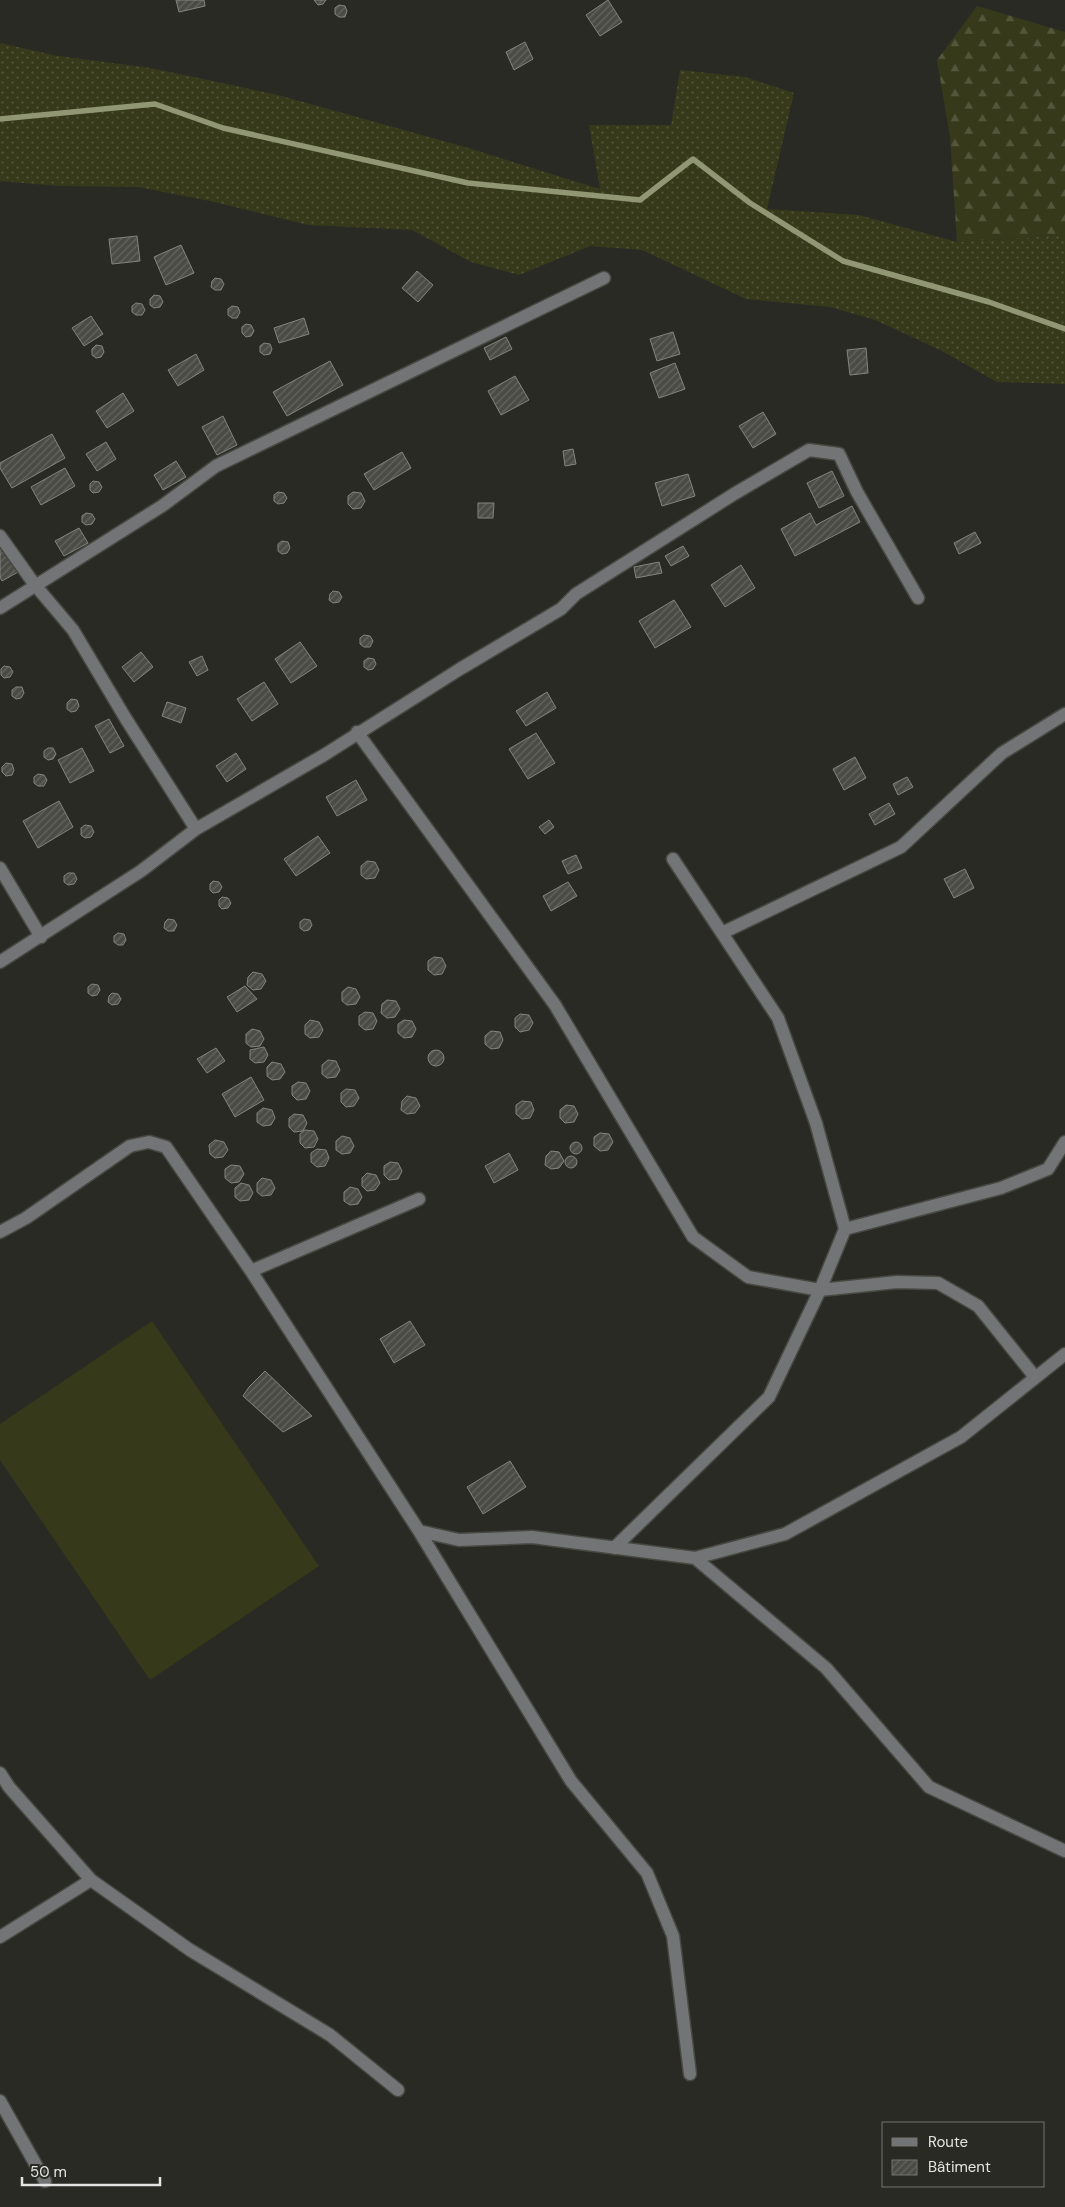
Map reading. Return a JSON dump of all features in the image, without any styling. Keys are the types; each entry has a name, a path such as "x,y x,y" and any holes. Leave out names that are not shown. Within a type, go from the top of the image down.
{"street":[{"path":"0,608 162,506 216,466 604,278"},
{"path":"0,962 141,871 196,828 324,755 460,669 561,609 576,594 734,494 810,450 839,454 856,492 918,598"},
{"path":"0,536 35,585 73,630 126,719 196,828"},
{"path":"722,933 901,847 1002,752 1065,714"},
{"path":"358,732 555,1005 693,1237 748,1278 820,1290 897,1282 938,1284 978,1306 1035,1377"},
{"path":"614,1548 769,1397 820,1290 845,1229 816,1123 778,1018 673,859"},
{"path":"0,868 41,937"},
{"path":"0,1232 26,1218 130,1146 149,1142 166,1147 251,1271 419,1531 571,1781 647,1873 673,1936 690,2074"},
{"path":"845,1229 1001,1188 1048,1169 1065,1142"},
{"path":"251,1271 419,1199"},
{"path":"419,1531 459,1540 532,1537 695,1558 786,1534 961,1436 1065,1354"},
{"path":"695,1558 826,1668 930,1787 1065,1851"},
{"path":"0,1773 9,1787 92,1880 190,1950 330,2035 398,2090"},
{"path":"0,1936 92,1880"},
{"path":"0,2101 45,2181"}],"green space":[{"path":"977,6 1065,32 1065,235 957,242 950,137 937,60"},
{"path":"0,43 58,56 151,68 278,95 465,147 600,189 589,125 671,125 680,70 745,77 794,93 767,209 859,215 957,242 1065,235 1065,384 997,382 940,350 875,320 830,307 746,299 642,250 590,246 519,275 471,262 412,230 308,225 210,201 138,187 58,186 0,181"},
{"path":"152,1321 319,1566 150,1680 0,1460 0,1424"}],"building":[{"path":"176,0 204,0 205,6 179,12"},
{"path":"314,0 326,0 323,4 318,5"},
{"path":"608,0 622,22 600,36 586,15"},
{"path":"339,5 345,6 347,11 345,17 339,17 335,14 335,8"},
{"path":"525,42 533,59 514,70 506,52"},
{"path":"137,236 140,261 112,264 109,239"},
{"path":"181,245 194,273 166,285 154,257"},
{"path":"417,271 433,285 418,302 402,288"},
{"path":"215,278 221,279 224,284 221,290 215,290 211,287 212,281"},
{"path":"154,295 160,296 163,302 160,307 154,308 150,305 150,299"},
{"path":"136,303 142,304 145,310 142,315 136,315 132,312 132,306"},
{"path":"232,306 238,307 240,312 237,318 232,318 228,315 228,309"},
{"path":"91,316 103,334 84,346 72,328"},
{"path":"304,318 309,334 279,343 274,328"},
{"path":"246,324 251,325 254,331 251,336 246,337 242,333 242,327"},
{"path":"673,332 680,354 657,361 650,339"},
{"path":"506,337 512,349 490,360 484,348"},
{"path":"264,343 270,344 272,349 270,354 264,355 260,352 260,346"},
{"path":"96,345 102,346 104,352 101,357 96,358 92,355 92,349"},
{"path":"866,348 868,373 850,375 847,350"},
{"path":"196,354 204,370 178,386 168,370"},
{"path":"330,361 343,385 287,416 273,392"},
{"path":"675,363 685,389 659,398 650,373"},
{"path":"515,376 529,400 501,415 488,391"},
{"path":"123,393 134,411 107,428 96,411"},
{"path":"763,412 776,434 753,448 739,426"},
{"path":"223,416 237,445 217,455 202,427"},
{"path":"52,434 65,458 12,488 0,468 0,463"},
{"path":"106,442 116,459 97,471 86,454"},
{"path":"573,449 576,464 565,466 563,451"},
{"path":"402,452 411,468 374,490 364,474"},
{"path":"176,461 186,477 163,490 154,475"},
{"path":"65,468 75,486 41,505 31,487"},
{"path":"832,471 844,496 819,508 807,483"},
{"path":"688,474 695,496 662,506 655,483"},
{"path":"93,481 99,482 102,487 99,492 93,493 90,490 90,484"},
{"path":"278,492 284,493 287,498 284,503 278,504 274,501 274,495"},
{"path":"353,492 361,493 365,501 361,508 353,509 348,504 348,496"},
{"path":"478,503 494,503 493,518 478,518"},
{"path":"852,506 860,522 795,556 781,529 810,513 816,525"},
{"path":"86,513 92,514 95,519 92,524 86,525 82,522 82,516"},
{"path":"79,528 88,543 64,556 55,541"},
{"path":"975,532 981,543 959,554 954,543"},
{"path":"282,541 288,542 290,548 287,553 282,554 278,551 278,544"},
{"path":"683,546 689,556 671,566 665,556"},
{"path":"2,548 18,572 2,581 0,577 0,549"},
{"path":"659,562 662,573 636,578 634,567"},
{"path":"741,565 755,588 725,607 711,585"},
{"path":"333,591 339,592 342,597 339,602 333,603 329,600 330,594"},
{"path":"674,600 691,627 655,648 639,621"},
{"path":"364,635 370,636 373,641 370,647 364,647 360,644 360,638"},
{"path":"300,642 317,666 291,683 275,659"},
{"path":"141,652 153,667 134,682 122,667"},
{"path":"202,656 208,670 197,676 189,662"},
{"path":"368,658 374,659 376,664 373,669 368,670 364,667 364,661"},
{"path":"4,666 10,667 13,672 10,677 4,678 1,675 1,669"},
{"path":"264,682 278,704 252,721 237,699"},
{"path":"16,687 22,687 24,693 21,698 16,699 12,696 12,690"},
{"path":"547,692 556,708 526,726 516,711"},
{"path":"71,699 77,700 79,706 76,711 71,712 67,709 67,703"},
{"path":"167,702 186,708 181,723 162,716"},
{"path":"109,719 124,746 110,753 95,726"},
{"path":"536,733 555,763 528,779 509,749"},
{"path":"48,748 53,748 56,754 53,759 48,760 44,757 44,751"},
{"path":"82,748 94,771 70,783 58,760"},
{"path":"236,753 246,769 227,782 216,766"},
{"path":"855,757 866,778 844,790 833,769"},
{"path":"6,763 12,764 14,770 12,775 6,776 2,772 2,767"},
{"path":"38,774 44,775 47,780 44,786 38,786 34,783 34,777"},
{"path":"907,777 913,787 898,795 893,784"},
{"path":"356,780 367,800 337,816 326,797"},
{"path":"59,801 73,827 38,848 23,821"},
{"path":"889,803 895,814 875,825 869,814"},
{"path":"549,820 554,827 545,834 539,827"},
{"path":"85,825 91,826 94,832 91,837 85,838 81,835 81,828"},
{"path":"318,836 330,853 296,876 284,859"},
{"path":"576,855 582,868 568,874 562,861"},
{"path":"367,861 375,862 379,870 375,878 366,879 361,875 361,866"},
{"path":"965,869 974,888 954,898 944,879"},
{"path":"68,873 74,873 77,879 74,884 68,885 64,882 64,876"},
{"path":"213,881 219,882 222,887 219,892 213,893 210,890 210,884"},
{"path":"568,882 577,896 551,911 543,896"},
{"path":"222,897 228,898 231,903 228,908 222,909 219,906 219,900"},
{"path":"168,919 174,920 177,925 174,931 168,931 164,928 165,922"},
{"path":"304,919 310,920 312,925 309,930 304,931 300,928 300,922"},
{"path":"118,933 124,934 126,940 123,945 118,945 114,942 114,936"},
{"path":"434,957 442,958 446,966 442,974 434,975 428,970 428,961"},
{"path":"253,972 262,974 266,981 261,989 253,990 247,985 248,977"},
{"path":"92,984 98,985 100,990 97,995 92,996 88,993 88,987"},
{"path":"245,986 257,999 237,1012 227,997"},
{"path":"348,987 356,989 360,997 356,1004 347,1005 342,1001 342,992"},
{"path":"112,993 118,994 121,999 118,1004 112,1005 108,1002 109,996"},
{"path":"387,1000 396,1001 400,1009 395,1017 387,1018 381,1013 382,1004"},
{"path":"365,1012 373,1013 377,1021 373,1029 365,1030 359,1025 359,1016"},
{"path":"520,1014 529,1015 533,1023 529,1030 520,1032 515,1027 515,1018"},
{"path":"310,1020 319,1022 323,1030 319,1037 310,1038 305,1034 305,1025"},
{"path":"404,1020 412,1021 416,1029 412,1037 404,1038 398,1033 398,1024"},
{"path":"252,1029 260,1031 264,1039 260,1046 251,1047 246,1043 246,1034"},
{"path":"491,1031 500,1032 503,1040 499,1048 491,1049 485,1044 485,1036"},
{"path":"264,1047 268,1055 264,1062 255,1063 250,1059 250,1050"},
{"path":"216,1048 225,1061 207,1073 197,1059"},
{"path":"436,1050 444,1058 436,1066 428,1058"},
{"path":"328,1060 336,1061 340,1070 336,1077 327,1078 322,1074 322,1065"},
{"path":"272,1062 281,1064 285,1072 280,1079 272,1080 267,1076 267,1067"},
{"path":"251,1077 264,1100 235,1117 222,1094"},
{"path":"298,1082 306,1083 310,1091 306,1099 297,1100 292,1095 292,1086"},
{"path":"346,1089 355,1090 359,1098 354,1106 346,1107 341,1102 341,1093"},
{"path":"407,1096 416,1098 420,1106 415,1113 407,1114 401,1110 402,1101"},
{"path":"522,1101 531,1102 534,1110 530,1118 522,1119 516,1114 516,1105"},
{"path":"566,1105 574,1106 578,1114 574,1122 565,1123 560,1118 560,1110"},
{"path":"263,1108 272,1110 275,1118 271,1125 263,1126 257,1122 257,1113"},
{"path":"294,1114 303,1115 307,1123 303,1131 294,1132 289,1127 289,1118"},
{"path":"305,1130 314,1131 318,1139 314,1147 305,1148 300,1143 300,1134"},
{"path":"600,1133 609,1134 613,1142 608,1150 600,1151 594,1146 594,1137"},
{"path":"342,1136 350,1138 354,1146 350,1153 342,1154 336,1150 336,1141"},
{"path":"215,1140 224,1142 228,1150 223,1157 215,1158 210,1154 209,1145"},
{"path":"574,1142 578,1142 582,1148 578,1154 574,1154 570,1150 570,1146"},
{"path":"317,1149 326,1150 329,1158 325,1166 317,1167 311,1162 311,1153"},
{"path":"551,1151 559,1152 564,1161 559,1168 551,1169 545,1165 546,1156"},
{"path":"509,1153 518,1170 494,1183 485,1166"},
{"path":"573,1156 576,1157 576,1167 569,1168 566,1167 565,1160 566,1157"},
{"path":"390,1162 398,1163 402,1171 398,1179 389,1180 384,1175 384,1166"},
{"path":"231,1165 240,1166 244,1174 239,1182 231,1183 225,1178 225,1169"},
{"path":"367,1173 376,1175 380,1183 375,1190 367,1191 362,1186 362,1178"},
{"path":"262,1178 271,1180 275,1188 271,1195 262,1196 257,1192 257,1183"},
{"path":"241,1183 249,1185 253,1193 249,1200 240,1201 235,1197 235,1188"},
{"path":"350,1187 358,1189 362,1197 358,1204 350,1205 344,1201 344,1192"},
{"path":"410,1321 425,1345 394,1363 380,1339"},
{"path":"265,1371 312,1416 283,1432 243,1396"},
{"path":"510,1461 526,1487 483,1514 467,1487"}],"waterway":[{"path":"0,119 155,104 223,128 468,183 640,200 693,159 750,203 843,261 989,302 1065,329"}]}
